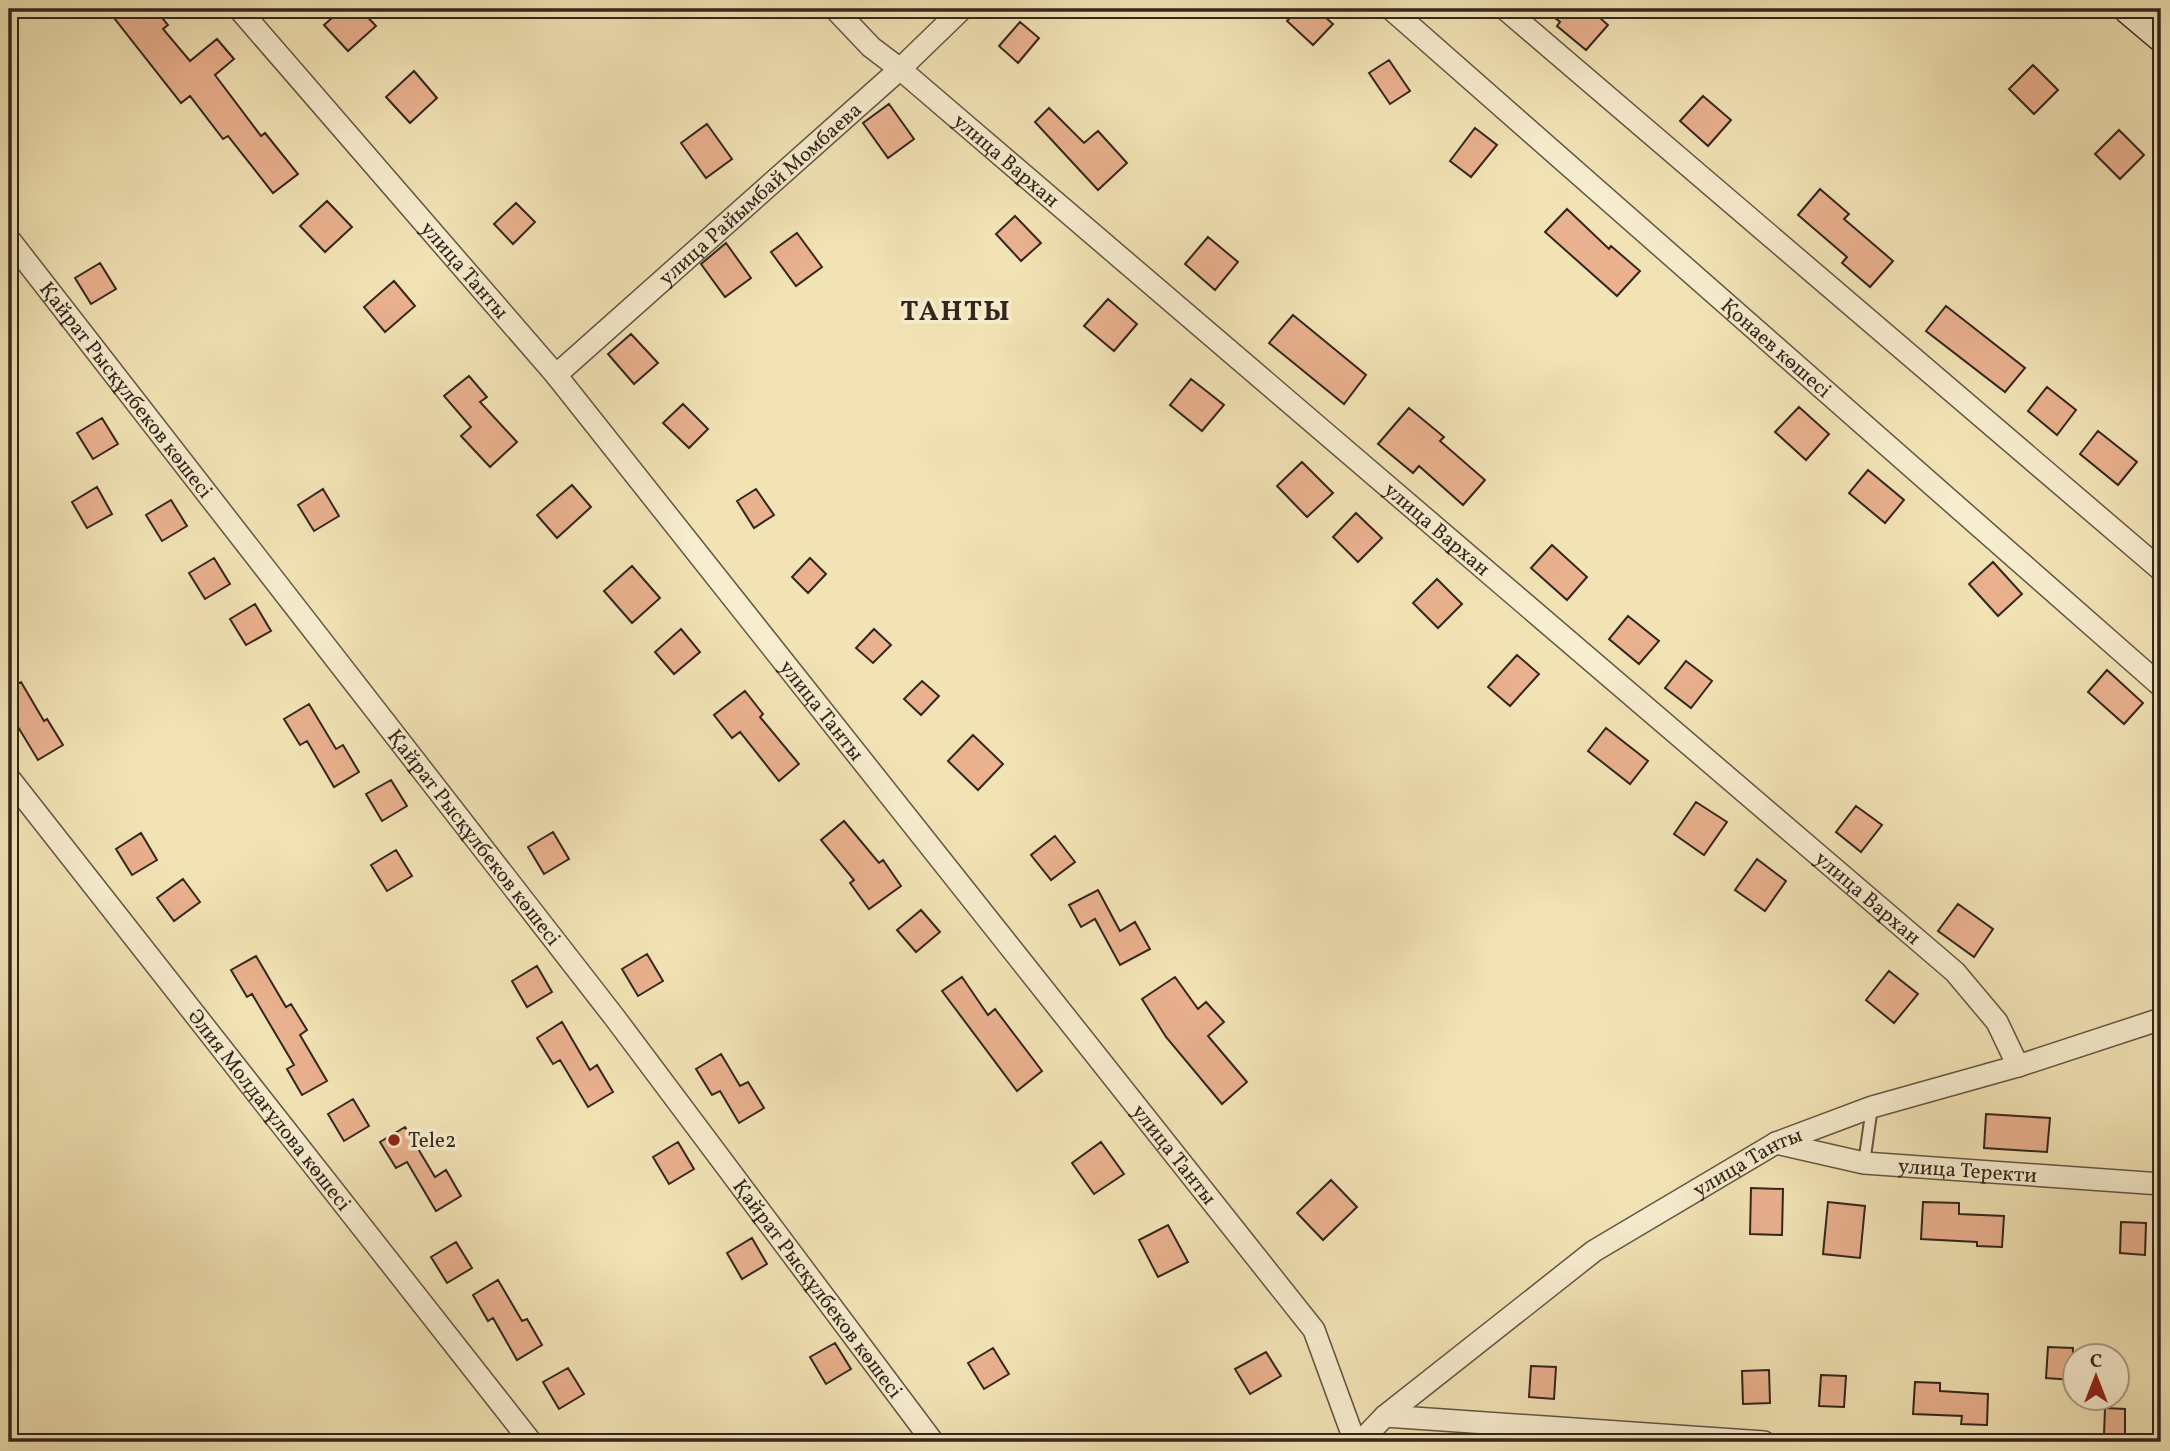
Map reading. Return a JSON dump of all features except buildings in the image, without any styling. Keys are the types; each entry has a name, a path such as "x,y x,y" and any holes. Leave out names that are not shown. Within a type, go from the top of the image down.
{"street":[{"name":"улица Танты","path":"239,9 556,375 1314,1330 1357,1442 1385,1416 1594,1251 1776,1143 1872,1108 2018,1066 2161,1019"},
{"name":"улица Вархан","path":"835,9 871,47 900,68 1955,972 1997,1022 2018,1066"},
{"name":"улица Райымбай Момбаева","path":"556,375 900,68 962,9"},
{"name":"Қонаев көшесі","path":"1391,9 2161,686"},
{"path":"1505,9 2161,570"},
{"path":"2129,9 2161,36"},
{"name":"Қайрат Рысқұлбеков көшесі","path":"9,239 615,1018 933,1442"},
{"name":"Әлия Молдағұлова көшесі","path":"9,778 531,1442"},
{"name":"улица Теректи","path":"1776,1143 1864,1163 2161,1184"},
{"path":"1385,1416 1763,1442"}],"lane":[{"path":"1864,1163 1872,1108"}],"place":[{"name":"Tele2","path":"394,1140"}],"district":[{"name":"ТАНТЫ","path":"956,310"}]}
